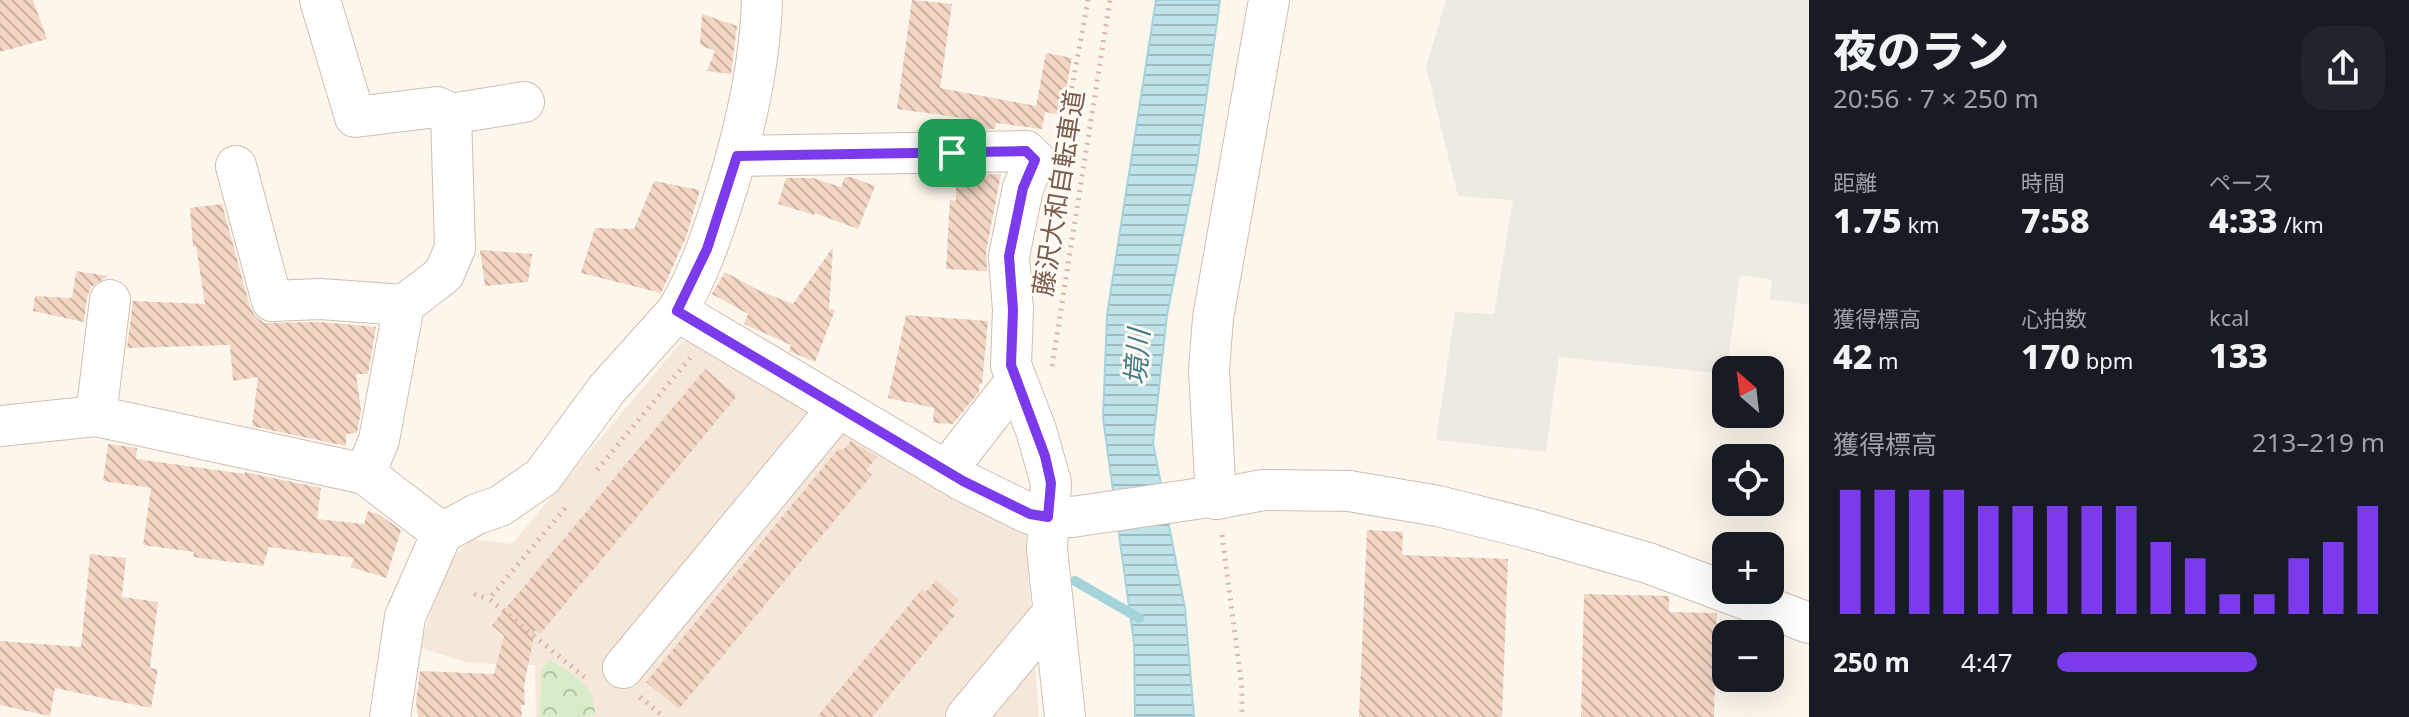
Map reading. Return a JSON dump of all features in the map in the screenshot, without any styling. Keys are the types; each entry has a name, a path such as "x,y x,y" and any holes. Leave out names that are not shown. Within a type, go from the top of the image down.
{"street":[{"path":"320,0 355,117 437,107 451,114 524,102"},
{"path":"390,717 405,617 442,533 477,514 500,506 542,477 607,389 677,311 707,249 737,156 752,88 762,0"},
{"path":"1212,498 1209,370 1213,318 1269,0"},
{"path":"365,474 379,440 404,305 444,274 455,248 451,114"},
{"path":"737,156 1026,151 1035,160 1023,188 1009,256 1013,310 1011,365 1033,379"},
{"path":"236,166 272,301 320,299 404,305"},
{"path":"96,416 110,300"},
{"path":"677,311 946,471 1030,514 1060,517 1263,490 1349,491 1438,506 1530,529 1648,563 1809,623"},
{"path":"1033,379 1036,430 1060,517 1047,549 1065,717"},
{"path":"946,471 1033,379"},
{"path":"617,682 838,408"},
{"path":"0,426 96,416 365,474 442,533"},
{"path":"966,717 1052,614"}],"path":[{"path":"1035,160 1064,131 1088,0"},
{"name":"藤沢大和自転車道","path":"1033,379 1110,0"},
{"path":"588,481 696,351"},
{"path":"1212,498 1230,585 1242,688 1242,717"},
{"path":"489,599 568,504"},
{"path":"474,594 489,599 617,682 664,717"}],"shaded area":[{"path":"1446,0 1809,0 1809,305 1769,299 1772,280 1740,275 1729,356 1712,356 1712,373 1559,357 1546,452 1436,440 1455,312 1494,314 1513,200 1458,196 1426,67"},
{"path":"703,338 1025,532 1039,717 536,717 535,665 468,663 418,647 451,560 471,539 512,544 682,341"}],"green space":[{"path":"550,659 586,687 594,702 595,713 585,717 540,717 541,671"}],"water":[{"name":"境川","path":"1156,0 1220,0 1197,165 1167,315 1153,443 1185,608 1194,717 1135,717 1134,643 1103,418 1107,315"}],"building":[{"path":"0,0 33,0 47,39 0,52"},
{"path":"912,0 952,4 940,88 1036,106 1046,53 1072,58 1061,115 1045,112 1042,129 996,123 995,129 968,129 970,119 897,109"},
{"path":"702,14 737,26 731,74 707,71 715,51 700,45"},
{"path":"1001,174 986,251 987,271 946,269 950,200 956,201 956,175"},
{"path":"845,177 875,186 858,229 815,213 778,204 786,178 813,178 841,187"},
{"path":"654,181 700,190 686,237 661,293 581,273 595,228 634,229"},
{"path":"222,204 255,316 264,323 320,322 376,327 368,374 356,374 361,410 357,433 346,434 346,446 252,426 258,377 233,381 230,345 127,348 133,301 205,304 196,246 193,247 190,208"},
{"path":"833,247 829,309 835,310 815,362 789,351 791,345 744,324 748,314 712,294 725,272 793,304"},
{"path":"480,250 532,254 528,282 485,286"},
{"path":"76,271 108,276 91,287 84,322 33,311 35,296 72,298"},
{"path":"906,315 988,321 982,384 979,384 979,392 953,424 933,423 934,408 888,398"},
{"path":"705,369 737,396 540,634 535,630 524,686 525,705 521,705 522,717 418,717 416,702 420,671 494,674 504,636 492,625"},
{"path":"851,441 877,457 866,470 872,475 679,709 646,682 839,448 843,450"},
{"path":"108,444 137,448 136,459 245,472 321,488 317,519 364,524 368,511 380,515 401,530 386,578 351,567 354,558 269,547 263,566 193,557 194,552 143,545 151,488 103,481"},
{"path":"1367,530 1403,532 1402,555 1508,559 1502,717 1359,717"},
{"path":"90,554 126,558 122,597 158,602 150,668 158,669 151,708 55,688 50,716 0,705 0,641 81,647"},
{"path":"936,580 959,600 949,611 955,615 872,717 817,717 922,589 926,592"},
{"path":"1584,594 1669,596 1669,612 1717,613 1717,620 1712,620 1714,717 1581,717"}],"waterway":[{"path":"1075,581 1139,618"}],"route":[{"path":"1026,151 1035,160 1023,188 1009,256 1013,310 1011,365 1045,456 1051,483 1048,517 1030,514 963,481 677,311 707,249 737,156 952,153 1026,151"}]}
